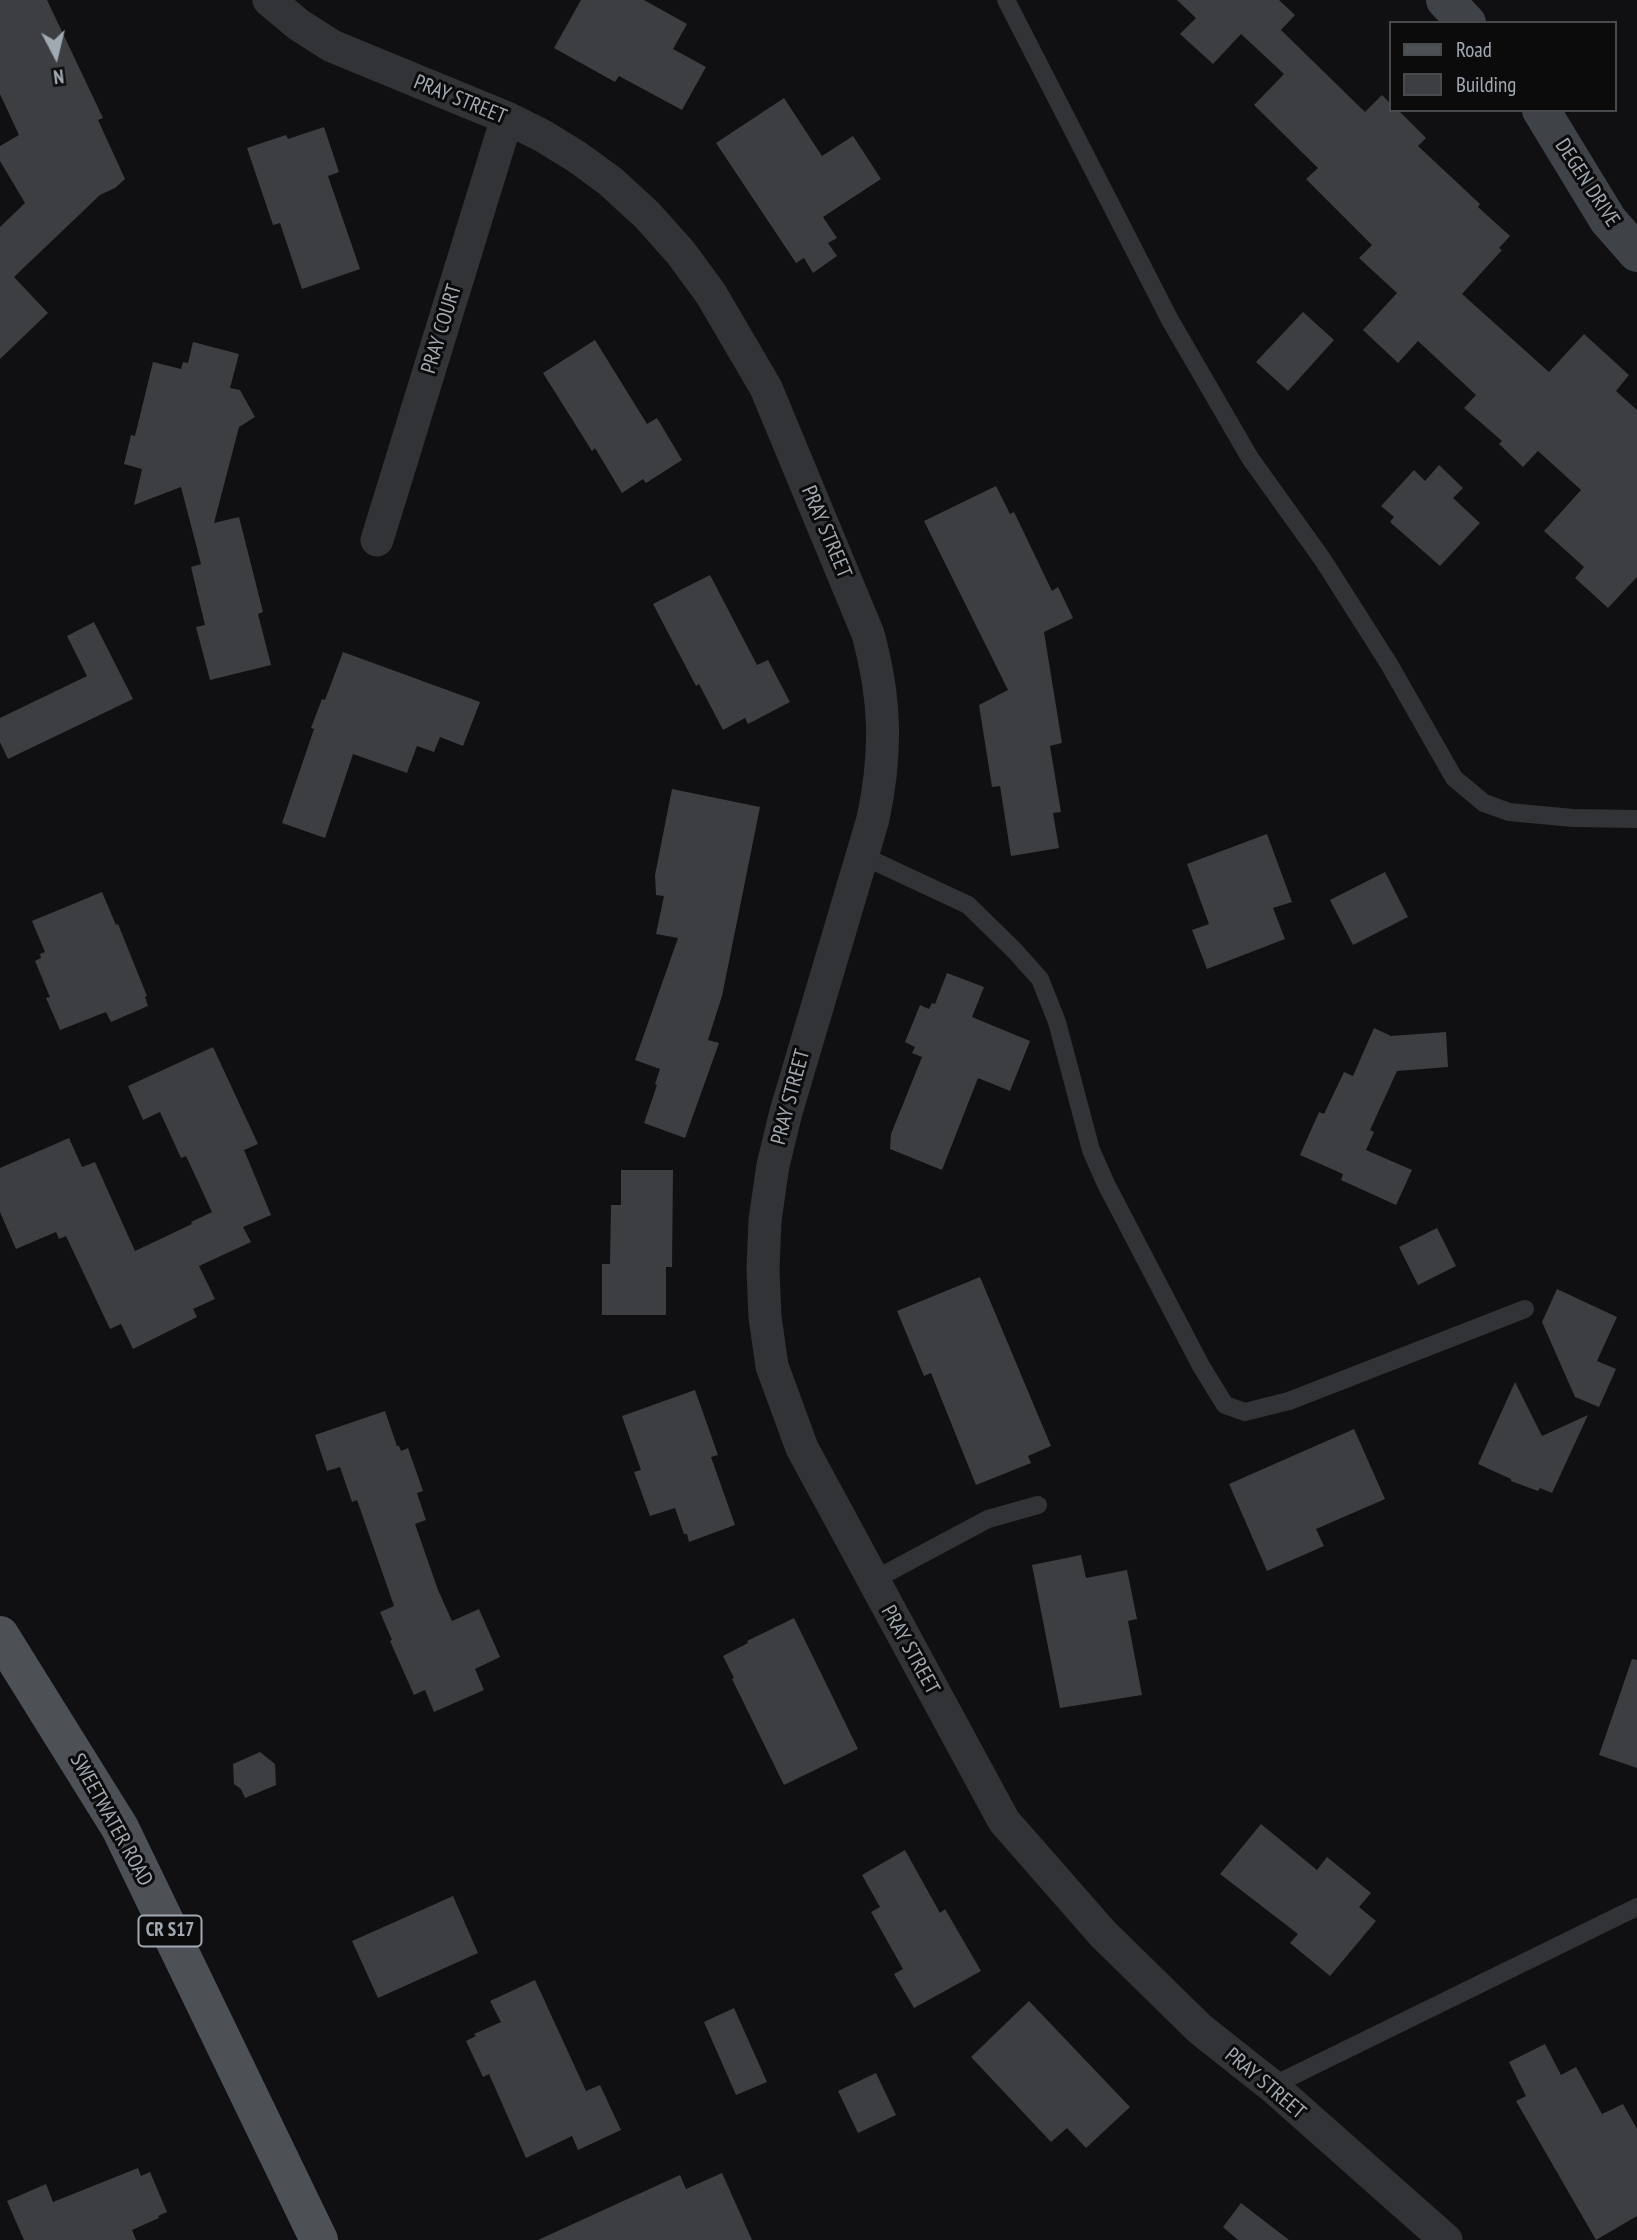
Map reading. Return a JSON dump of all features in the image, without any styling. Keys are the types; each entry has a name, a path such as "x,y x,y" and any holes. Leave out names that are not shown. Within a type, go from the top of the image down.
{"main road":[{"name":"SWEETWATER ROAD","path":"0,1635 120,1828 319,2240"}],"street":[{"name":"PRAY STREET","path":"269,0 299,25 332,46 507,118 577,157 610,181 647,215 681,253 711,293 766,388 863,622 877,670 883,707 884,744 881,782 873,819 786,1112 773,1166 765,1220 763,1269 765,1317 772,1366 803,1448 872,1581 1004,1821 1103,1934 1200,2029 1272,2086 1446,2240"},
{"path":"1445,0 1465,21"},
{"name":"DEGEN DRIVE","path":"1542,112 1608,220 1637,253"},
{"name":"PRAY COURT","path":"377,540 507,118"}],"lane":[{"path":"1006,0 1170,320 1250,458 1323,560 1389,664 1454,778 1484,803 1509,812 1573,818 1637,819"},
{"path":"861,855 968,905 1040,979 1061,1034 1091,1150 1201,1366 1225,1405 1245,1412 1289,1401 1525,1309"},
{"path":"872,1581 988,1519 1038,1505"},
{"path":"1272,2086 1637,1907"}],"building":[{"path":"0,0 47,0 103,118 98,120 125,179 115,188 100,195 14,277 48,313 0,359 0,227 25,203 0,161 0,146 19,135 0,94"},
{"path":"581,0 644,0 687,24 673,49 706,67 682,110 619,76 615,82 554,48"},
{"path":"1177,0 1279,0 1295,15 1281,30 1365,112 1382,95 1388,101 1388,112 1400,112 1426,138 1418,146 1510,236 1499,248 1502,250 1462,294 1549,372 1584,334 1629,375 1616,391 1637,410 1637,577 1608,608 1575,578 1584,567 1544,531 1581,490 1538,451 1523,467 1499,444 1502,441 1464,408 1476,395 1418,341 1398,363 1363,330 1397,293 1359,258 1372,245 1306,179 1318,168 1254,105 1284,74 1241,34 1213,64 1180,34 1196,18"},
{"path":"784,98 822,156 853,136 881,179 823,217 837,238 828,243 837,256 813,273 804,258 796,263 716,143"},
{"path":"324,127 339,172 328,176 360,269 302,289 280,223 273,225 247,148 286,135 288,139"},
{"path":"1303,312 1334,340 1288,391 1256,362"},
{"path":"595,340 647,424 657,418 682,460 646,483 643,479 622,493 595,448 592,451 543,373"},
{"path":"193,342 239,354 230,388 240,390 255,417 239,427 214,523 239,517 263,612 258,614 271,665 210,680 196,627 205,625 191,567 201,564 181,487 134,505 142,469 124,464 131,435 135,436 153,362 181,369 183,362 188,363"},
{"path":"1439,465 1463,488 1453,498 1480,523 1440,566 1390,522 1394,517 1381,506 1414,470 1425,481"},
{"path":"996,486 1010,514 1014,512 1052,591 1058,587 1073,618 1044,632 1062,743 1050,746 1061,812 1053,813 1059,848 1011,856 1000,786 992,787 979,705 1008,690 924,521"},
{"path":"710,575 757,665 768,660 790,702 748,724 745,718 723,730 699,684 696,686 653,604"},
{"path":"94,622 133,699 8,759 0,742 0,718 87,676 67,636"},
{"path":"343,652 480,702 463,746 440,737 434,752 417,746 407,773 353,754 325,838 282,823 314,729 311,728"},
{"path":"672,789 760,807 722,996 708,1040 719,1043 685,1138 644,1123 660,1069 635,1060 678,938 656,934 664,896 656,895 655,875"},
{"path":"1267,834 1292,902 1273,908 1285,939 1207,969 1192,930 1209,924 1187,864"},
{"path":"1385,872 1408,917 1353,945 1330,900"},
{"path":"102,892 116,925 118,924 147,996 148,1006 111,1022 106,1012 60,1030 46,998 50,997 35,961 45,952 32,921"},
{"path":"947,973 984,987 972,1017 1030,1041 1010,1091 978,1078 942,1170 890,1149 891,1134 922,1057 912,1053 915,1047 905,1042 920,1005 929,1009 932,1003 935,1004"},
{"path":"1374,1028 1391,1036 1446,1032 1448,1067 1397,1071 1370,1130 1374,1132 1366,1150 1412,1170 1396,1205 1341,1180 1343,1174 1300,1155 1319,1112 1324,1114 1344,1072 1353,1076"},
{"path":"213,1047 258,1144 244,1150 271,1215 243,1227 251,1242 199,1266 215,1299 193,1309 197,1317 133,1349 121,1324 110,1329 66,1236 59,1239 56,1232 16,1249 0,1212 0,1168 69,1138 82,1167 95,1162 135,1251 192,1224 191,1222 212,1212 186,1156 181,1158 160,1112 143,1120 128,1086"},
{"path":"621,1170 673,1170 672,1267 666,1267 666,1315 602,1315 602,1264 610,1264 611,1205 621,1205"},
{"path":"1437,1228 1456,1266 1418,1285 1399,1247"},
{"path":"980,1277 1051,1446 1028,1456 1031,1463 976,1485 931,1373 924,1376 897,1311"},
{"path":"1557,1289 1617,1317 1597,1361 1616,1369 1599,1407 1575,1397 1542,1322"},
{"path":"1515,1382 1542,1436 1588,1415 1552,1493 1511,1481 1478,1464"},
{"path":"695,1390 718,1455 711,1457 735,1525 689,1542 675,1508 650,1516 634,1472 641,1470 622,1416"},
{"path":"385,1411 397,1446 401,1451 408,1448 423,1491 417,1493 426,1520 415,1524 452,1621 479,1609 500,1657 475,1669 484,1690 434,1712 425,1690 414,1695 390,1641 392,1640 380,1612 394,1606 357,1500 352,1502 340,1467 327,1471 315,1435"},
{"path":"1354,1429 1385,1499 1316,1529 1324,1546 1267,1571 1229,1484"},
{"path":"1081,1555 1086,1578 1127,1570 1137,1619 1128,1621 1142,1695 1060,1708 1032,1565"},
{"path":"794,1618 858,1749 784,1785 723,1656"},
{"path":"1632,1659 1637,1660 1637,1768 1599,1755"},
{"path":"260,1752 275,1764 276,1785 245,1798 241,1789 234,1784 233,1764"},
{"path":"1261,1824 1317,1870 1327,1857 1371,1893 1359,1907 1376,1921 1330,1976 1290,1943 1298,1934 1220,1874"},
{"path":"905,1850 940,1913 945,1909 981,1971 914,2008 894,1974 903,1969 871,1912 880,1907 862,1875"},
{"path":"453,1896 478,1953 378,1998 352,1941"},
{"path":"535,1980 586,2091 600,2085 621,2130 578,2150 572,2136 526,2158 489,2074 483,2077 466,2041 476,2036 474,2034 501,2022 490,2001"},
{"path":"1029,2001 1130,2107 1086,2148 1067,2128 1051,2142 971,2057"},
{"path":"734,2008 767,2082 736,2095 704,2022"},
{"path":"1545,2044 1561,2075 1576,2067 1602,2114 1623,2104 1637,2129 1637,2216 1596,2240 1516,2101 1526,2096 1509,2062"},
{"path":"876,2073 896,2115 858,2133 838,2091"},
{"path":"138,2168 141,2176 150,2172 167,2212 132,2230 136,2240 24,2240 7,2201 46,2184 53,2202"},
{"path":"722,2173 752,2240 538,2240 680,2175 686,2189"},
{"path":"1241,2203 1289,2240 1238,2240 1223,2227"}]}
